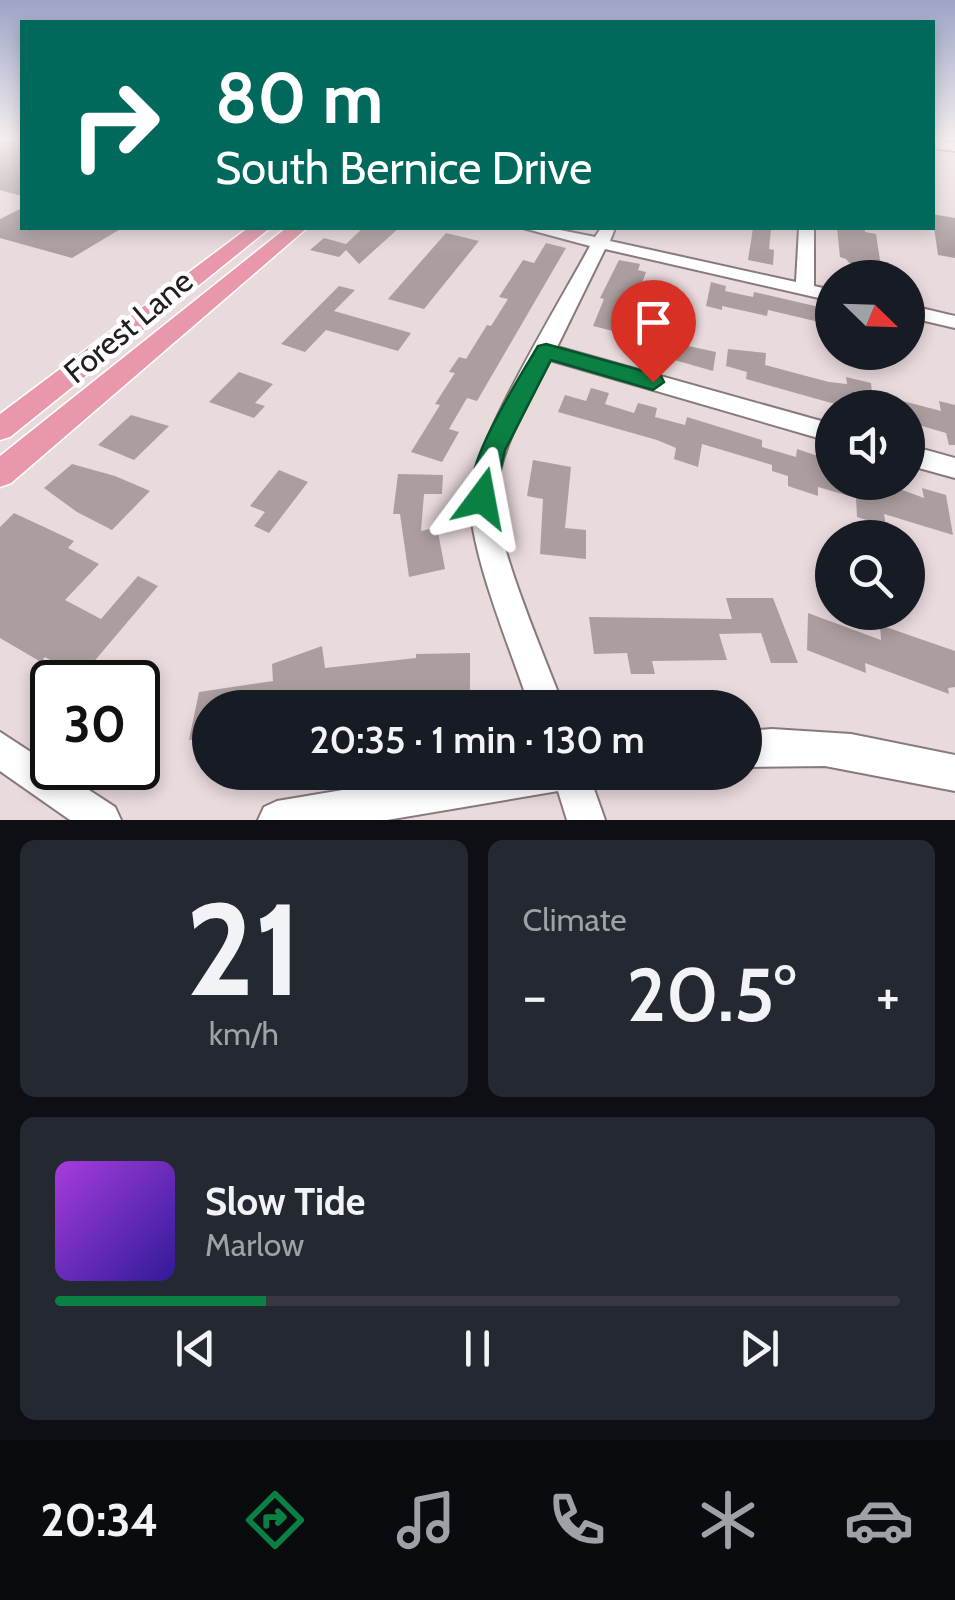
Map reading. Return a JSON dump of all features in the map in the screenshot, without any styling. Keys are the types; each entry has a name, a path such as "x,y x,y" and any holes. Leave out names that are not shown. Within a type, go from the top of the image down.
{"main road":[{"name":"Forest Lane","path":"0,429 257,230"},
{"name":"Forest Lane","path":"0,474 296,230"},
{"path":"132,326 166,337"}],"street":[{"path":"552,230 604,235 815,291"},
{"path":"805,289 808,230"},
{"path":"541,690 490,542 482,498 493,450 604,235"},
{"path":"925,316 955,322"},
{"path":"546,351 815,428"},
{"path":"925,460 955,468"},
{"path":"762,747 787,744 856,750 955,773"},
{"path":"0,750 102,820"},
{"path":"276,820 457,790"},
{"path":"574,790 586,820"}],"building":[{"path":"0,177 20,177 20,195 0,190"},
{"path":"20,209 20,230 119,230 72,258 0,238 0,219"},
{"path":"935,215 955,218 955,258 938,255"},
{"path":"361,230 397,230 359,264 346,250 339,257 310,250 324,238 346,244"},
{"path":"753,230 771,230 769,249 774,250 773,265 748,260"},
{"path":"837,230 876,234 880,260 840,257"},
{"path":"446,233 479,241 424,309 388,299"},
{"path":"546,243 566,248 477,401 467,398 449,429 459,432 442,462 411,452 455,373 449,372 459,357 466,359 487,325 491,326 508,299 499,297 523,260 534,263"},
{"path":"619,260 640,264 638,270 646,272 636,299 630,297 617,332 593,326 604,299 600,298"},
{"path":"711,282 726,286 725,291 753,297 754,292 815,306 815,321 768,310 767,316 706,306"},
{"path":"339,286 355,290 334,311 411,333 398,351 326,330 305,352 281,344"},
{"path":"633,334 716,352 713,371 629,347"},
{"path":"728,349 766,353 765,365 829,382 847,384 846,377 871,383 872,390 815,390 815,398 746,379 747,372 726,366"},
{"path":"239,372 273,384 255,403 265,406 254,418 209,402"},
{"path":"591,388 609,393 605,404 634,413 638,403 657,408 655,417 685,425 687,417 762,440 762,447 796,457 797,449 815,455 815,495 788,486 788,476 772,471 772,465 702,444 698,467 674,459 676,448 657,440 558,412 565,395 586,401"},
{"path":"939,401 955,405 955,445 949,445 946,433 925,427 925,407 941,411"},
{"path":"131,415 169,426 134,460 98,445"},
{"path":"533,460 571,467 565,528 586,530 586,559 540,554 543,499 527,496"},
{"path":"72,464 150,491 112,530 77,512 44,488"},
{"path":"279,470 308,482 269,533 254,526 265,512 250,506"},
{"path":"398,474 443,475 442,494 424,494 421,531 437,527 445,569 409,577 400,514 393,514"},
{"path":"925,489 946,495 953,535 925,526 925,520 904,520 884,514 885,520 857,517 856,500 925,500"},
{"path":"14,513 74,541 68,548 99,564 65,600 101,619 138,576 158,586 95,660 38,660 0,638 0,527"},
{"path":"726,598 773,598 798,663 771,663 761,633 719,634 727,660 652,661 655,674 631,674 627,653 594,654 589,617 732,619"},
{"path":"808,613 815,616 815,630 854,630 881,640 880,630 894,630 955,651 955,687 948,688 949,694 865,663 866,673 807,650"},
{"path":"322,646 325,668 416,658 416,654 470,653 470,690 212,690 273,681 272,664"}],"route":[{"path":"482,498 493,450 546,351 653,382"}]}
